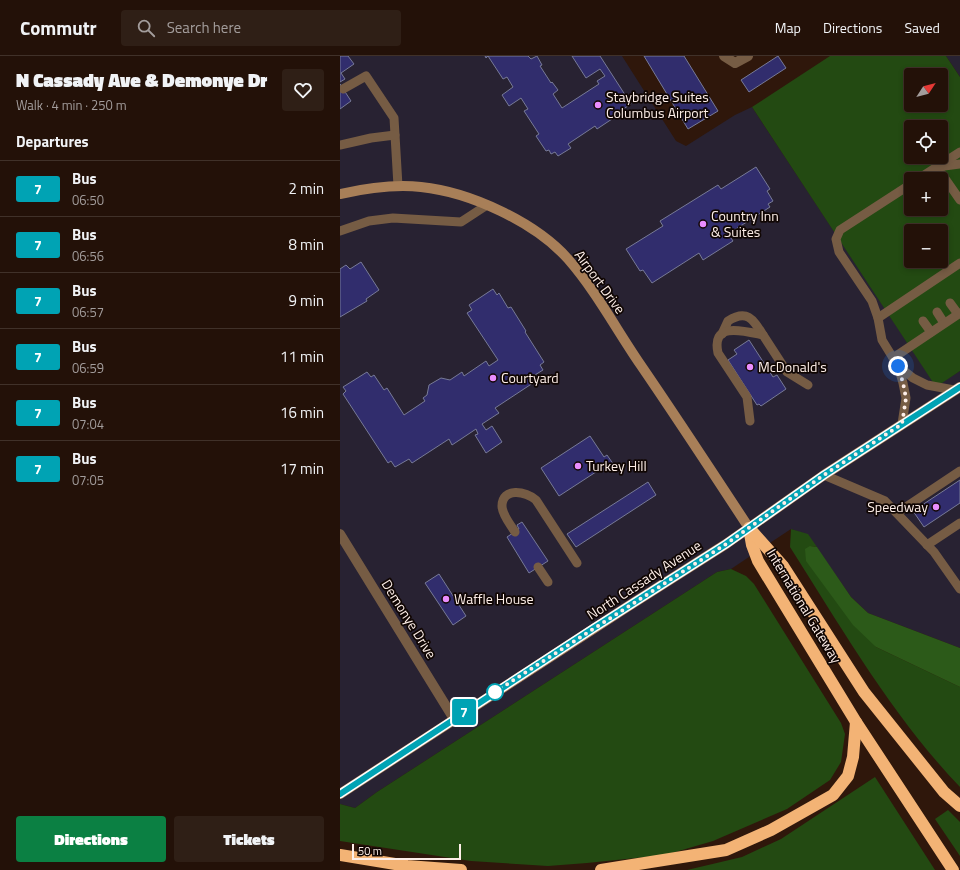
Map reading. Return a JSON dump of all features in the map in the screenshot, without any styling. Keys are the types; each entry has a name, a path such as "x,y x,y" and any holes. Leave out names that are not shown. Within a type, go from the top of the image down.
{"highway":[{"name":"International Gateway","path":"749,528 752,545 758,561 856,722 953,870"},
{"name":"International Gateway","path":"749,528 783,566 864,692 944,792 960,806"},
{"path":"601,870 726,850 771,830 833,795 848,776 853,757 856,722"},
{"path":"340,855 407,866 461,870"}],"main road":[{"name":"Airport Drive","path":"340,194 368,188 398,186 421,187 443,191 509,215 535,230 567,259 596,296 749,528"},
{"name":"North Cassady Avenue","path":"344,791 726,544 824,475 957,388"}],"street":[{"path":"724,56 735,63 748,56"},
{"name":"Demonye Drive","path":"340,534 454,719"}],"lane":[{"path":"344,89 366,76 394,118 398,186"},
{"path":"340,145 371,138 395,135"},
{"path":"929,172 960,152"},
{"path":"937,167 960,164"},
{"path":"937,167 960,200"},
{"path":"902,424 906,398 898,366 882,340 878,318 872,301 838,252 836,239 840,230 904,189"},
{"path":"340,231 369,221 393,218 461,222 487,206"},
{"path":"878,318 910,302 950,276 960,263"},
{"path":"893,358 959,314 950,303"},
{"path":"937,312 944,323"},
{"path":"750,421 747,397 718,353 718,339 728,321 740,316 752,318 787,372 808,385"},
{"path":"923,321 931,332"},
{"path":"722,334 736,329 762,335"},
{"path":"898,366 913,378 927,385 957,388"},
{"path":"897,513 960,471"},
{"path":"824,475 885,500 934,552 960,589"},
{"path":"515,532 504,514 502,507 504,499 515,492 527,493 536,500 577,563"},
{"path":"927,545 960,523"},
{"path":"538,567 548,582"}],"shaded area":[{"path":"340,56 622,56 676,141 686,146 735,115 752,107 936,386 960,371 960,648 868,613 851,597 808,535 791,529 731,569 717,572 377,792 355,808 340,804"},
{"path":"946,56 960,56 960,77"}],"green space":[{"path":"830,56 946,56 960,77 960,371 936,387 752,107"},
{"path":"791,529 808,534 817,547 810,546 876,647 960,687 960,787 935,760 912,731 869,672 790,547"},
{"path":"810,546 817,547 851,597 868,613 960,648 960,687 876,647 853,625 806,561 805,549"},
{"path":"731,569 746,576 754,584 841,723 845,734 841,762 830,780 787,809 713,841 665,855 548,866 471,861 340,841 340,804 355,808 377,792 717,572"},
{"path":"875,777 935,870 687,870 742,857 781,839"},
{"path":"948,810 960,822 960,856 935,819"}],"building":[{"path":"340,56 348,56 354,64 341,73 345,79 340,82"},
{"name":"Staybridge Suites Columbus Airport","path":"488,56 528,56 531,59 537,56 542,65 540,66 551,83 552,82 558,90 553,94 562,108 599,84 597,81 605,76 600,69 586,78 572,56 600,56 631,104 611,117 612,119 597,129 595,126 568,144 571,148 558,156 555,152 551,154 549,150 546,151 536,136 539,134 524,111 528,109 521,98 509,106 502,95 513,87 507,77 503,79"},
{"path":"644,56 684,56 718,111 688,129"},
{"path":"778,56 786,68 749,92 741,80"},
{"path":"340,84 351,101 340,109"},
{"name":"Country Inn & Suites","path":"756,167 770,189 767,191 773,201 768,204 770,207 728,234 733,241 703,260 699,253 652,283 643,270 640,271 626,249 663,226 660,221 718,185 721,189"},
{"path":"361,262 379,290 366,299 367,301 340,317 340,269 346,265 350,269"},
{"name":"Courtyard","path":"493,289 497,295 499,293 508,308 511,307 544,362 540,365 543,370 530,378 533,383 495,408 499,413 482,424 486,430 492,426 502,442 486,453 475,435 478,434 476,429 452,445 449,439 412,463 409,459 395,467 391,461 388,463 343,394 346,391 343,387 367,372 371,377 374,375 384,390 387,388 404,415 425,401 423,398 427,395 429,385 441,378 450,380 462,372 464,376 486,361 489,366 498,360 467,313 472,310 469,305"},
{"name":"McDonald's","path":"749,340 773,377 777,375 786,389 761,406 759,404 757,405 728,360 737,354 734,350"},
{"name":"Turkey Hill","path":"590,436 604,457 607,455 614,465 604,471 602,468 559,496 541,468"},
{"name":"Speedway","path":"960,480 960,503 924,527 913,511"},
{"name":"Turkey Hill","path":"648,482 656,495 576,547 567,534"},
{"path":"522,522 548,561 529,573 507,537 519,529 517,525"},
{"name":"Waffle House","path":"439,574 466,616 453,625 425,583"}],"bus line":[{"name":"7","path":"340,794 594,628 726,544 824,475 960,387"}],"place":[{"name":"Staybridge Suites Columbus Airport","path":"598,105"},
{"name":"Country Inn & Suites","path":"703,224"},
{"name":"McDonald's","path":"750,367"},
{"name":"Courtyard","path":"493,378"},
{"name":"Turkey Hill","path":"578,466"},
{"name":"Speedway","path":"936,507"},
{"name":"Waffle House","path":"446,599"}],"route":[{"path":"495,692 726,544 824,475 902,424 906,398 898,366"}]}
